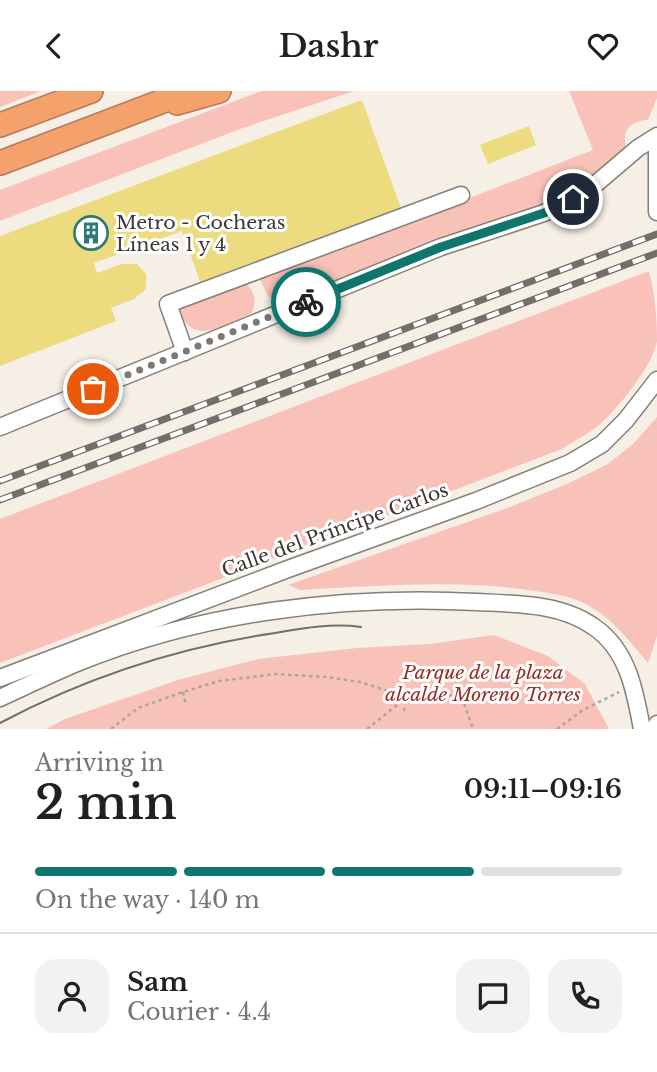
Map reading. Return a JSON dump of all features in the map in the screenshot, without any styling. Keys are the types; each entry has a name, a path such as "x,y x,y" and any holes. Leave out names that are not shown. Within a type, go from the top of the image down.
{"highway":[{"path":"0,125 91,91"},
{"path":"0,163 190,91"},
{"path":"104,125 219,91"}],"street":[{"path":"0,427 441,247 544,213 591,188 638,148 657,136"},
{"path":"657,147 657,212"},
{"path":"185,352 168,304 461,195"},
{"name":"Calle del Príncipe Carlos","path":"0,678 476,501 569,463 602,444 626,420 657,380"},
{"path":"0,698 78,663 144,640 191,627 268,612 311,606 403,600 523,604 575,616 594,626 608,639 634,685 642,729"}],"path":[{"path":"111,729 138,708 183,692 219,681 276,674 326,677 360,683 407,697 436,693 462,697 479,690"},
{"path":"557,729 583,710 634,685"},
{"path":"183,692 186,706"},
{"path":"404,711 407,697"},
{"path":"367,729 407,697"},
{"path":"462,697 472,729"}],"green space":[{"path":"0,91 41,91 0,107"},
{"path":"261,91 354,91 240,129 0,221 0,190"},
{"path":"569,91 657,91 657,98 648,120 637,122 628,129 625,151 620,158 568,193 520,213 437,239 279,304 268,296 260,279 593,150"},
{"path":"649,271 657,341 649,362 634,386 607,418 562,449 0,663 0,519"},
{"path":"247,284 254,298 252,313 220,328 200,331 192,328 178,308"},
{"path":"657,417 657,636 648,663 607,618 584,603 564,596 476,585 300,590 288,585 510,507 569,483 608,464 633,444"},
{"name":"Parque de la plaza alcalde Moreno Torres","path":"494,635 548,656 585,684 609,729 46,729 65,719 178,680 258,659 357,648 430,644"}],"building":[{"name":"Metro - Cocheras Líneas 1 y 4","path":"362,100 402,211 201,284 182,231 94,263 97,273 122,264 137,264 146,274 146,289 134,299 111,308 116,321 0,366 0,236"},
{"path":"529,126 536,145 488,164 480,145"}],"tram line":[{"path":"0,723 99,678 169,656 239,639 297,629 361,627"}],"railway":[{"path":"0,481 657,234"},
{"path":"0,500 657,253"}],"way so far":[{"path":"93,389 306,302"}],"place":[{"name":"Metro - Cocheras Líneas 1 y 4","path":"91,233"}],"route":[{"path":"306,302 441,247 544,213 573,199"}]}
